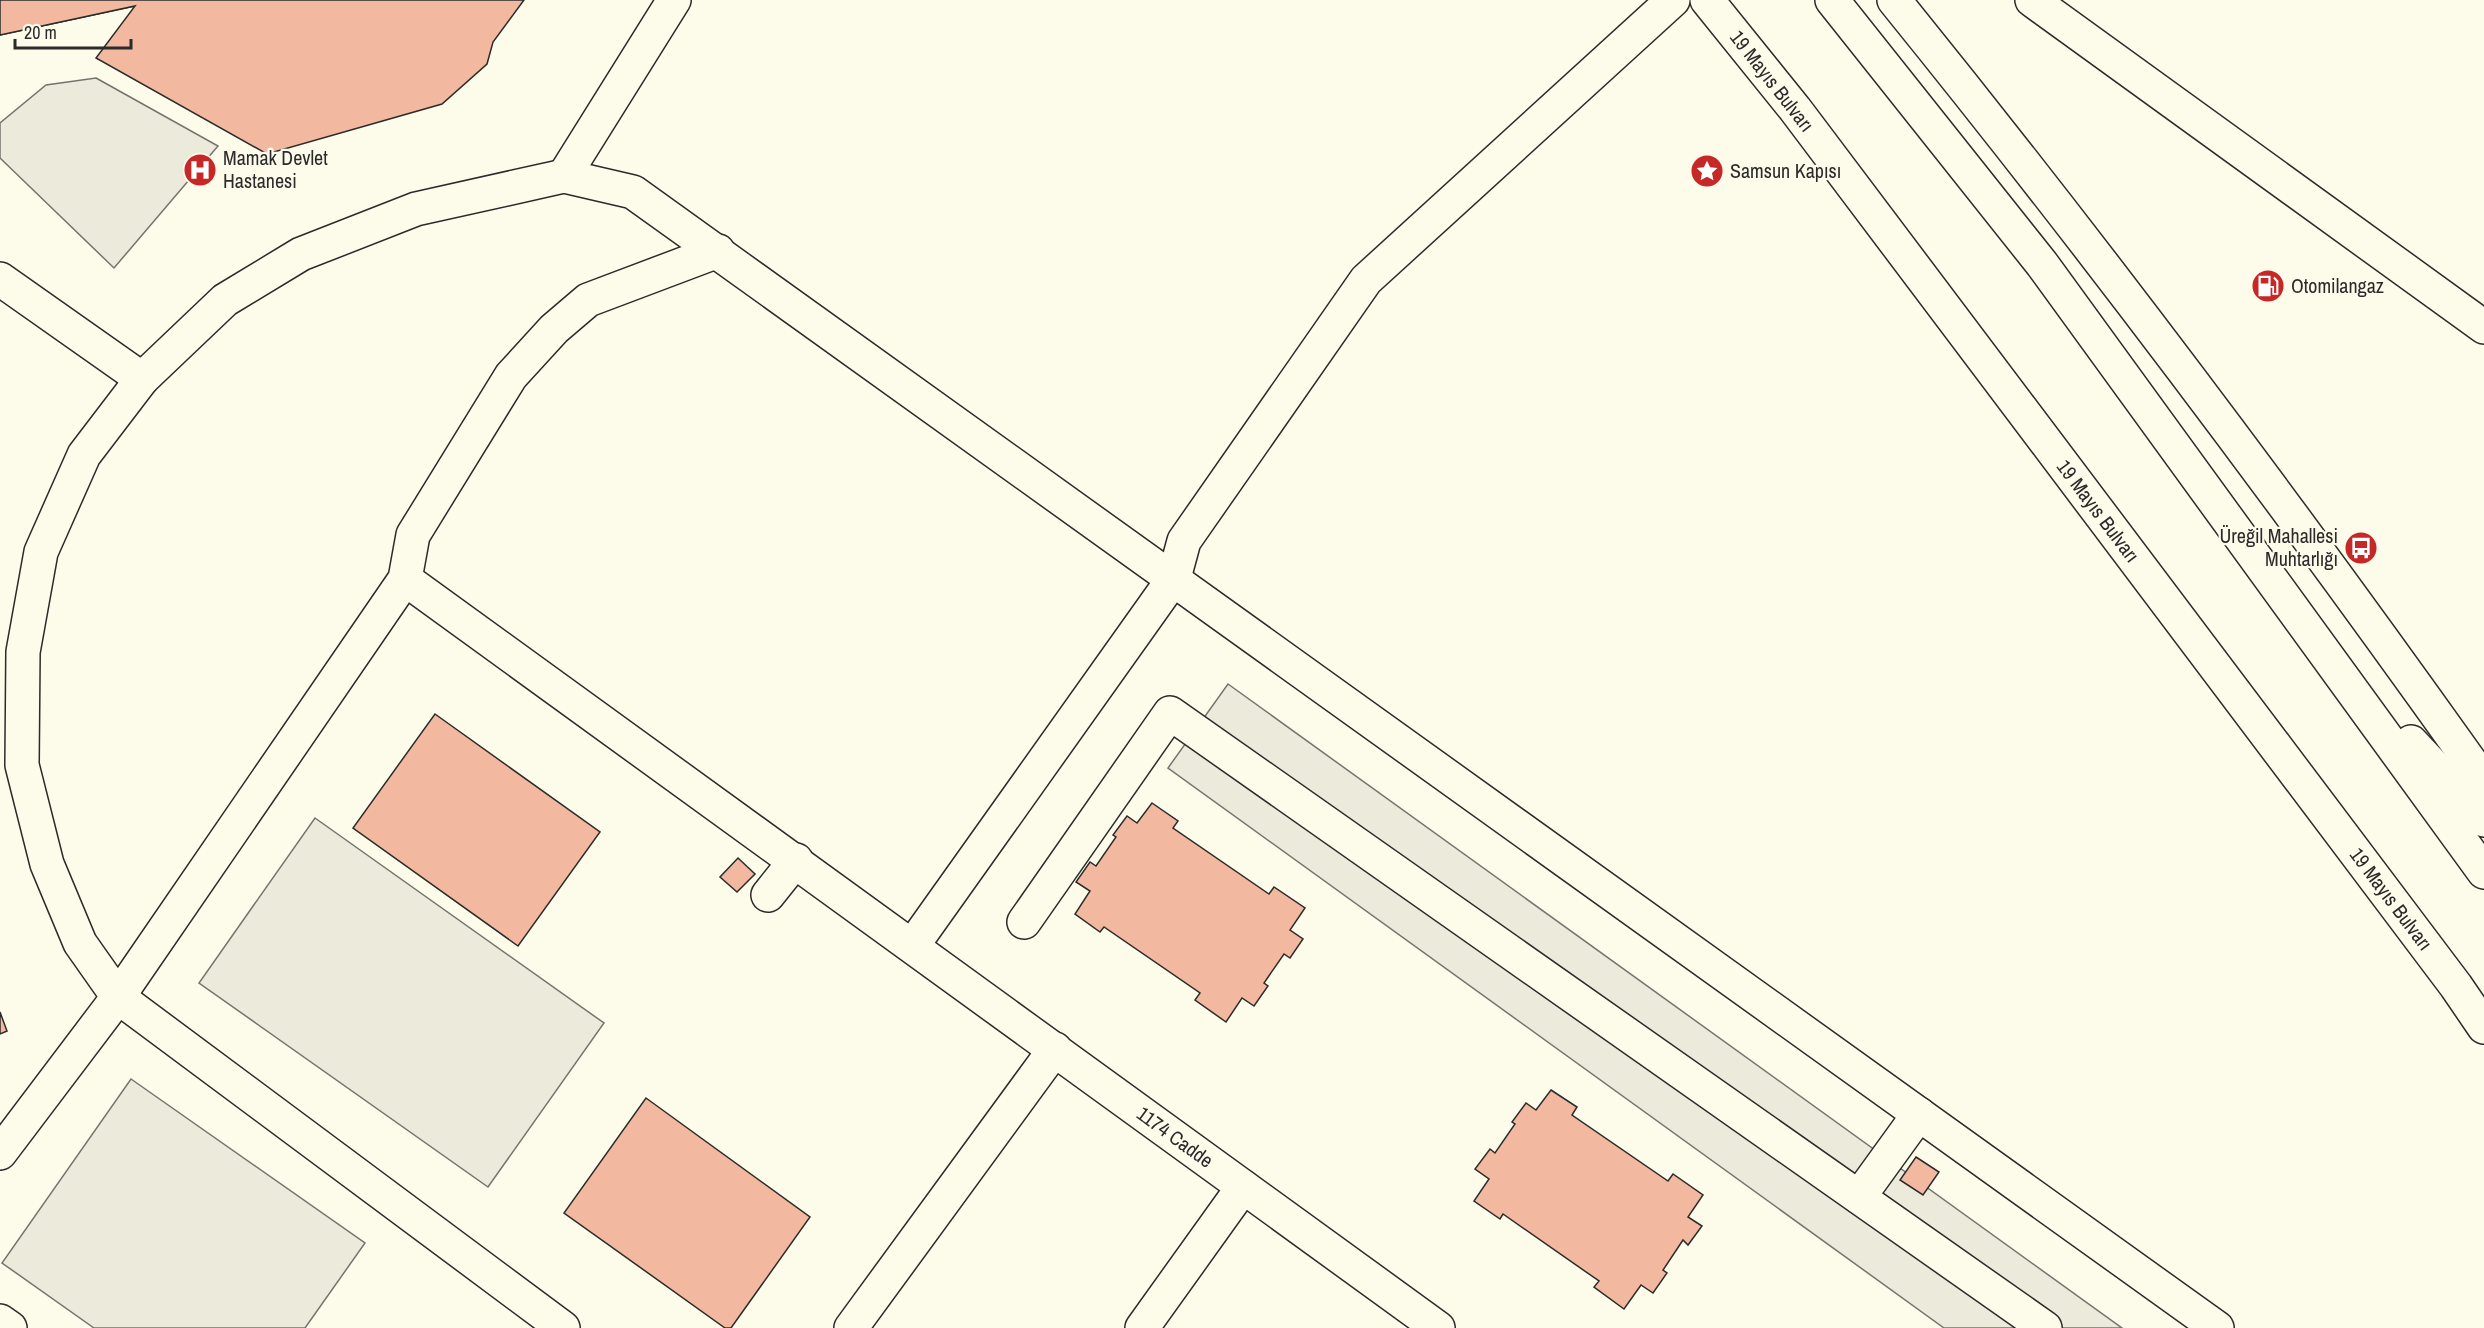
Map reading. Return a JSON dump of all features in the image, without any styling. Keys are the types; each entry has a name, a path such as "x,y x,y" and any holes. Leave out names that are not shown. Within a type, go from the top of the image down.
{"main road":[{"path":"564,176 674,0"},
{"path":"913,945 1174,578 1184,541 1366,280 1673,0"},
{"name":"19 Mayıs Bulvarı","path":"1707,0 1802,118 2449,976 2484,1027"},
{"path":"1832,0 2042,264 2484,872"},
{"path":"1894,0 1988,116 2337,574 2484,781"},
{"path":"2032,0 2484,327"},
{"path":"563,1328 118,997 80,943 47,864 22,765 22,652 41,552 84,455 142,379 225,300 301,254 416,209 564,176 633,192 2217,1328"},
{"path":"0,1153 118,997 405,579 413,535 511,376 554,329 588,300 718,252"},
{"path":"0,279 142,379"},
{"name":"1174 Cadde","path":"405,579 796,860 1438,1328"},
{"path":"2316,641 2484,820"},
{"path":"1024,922 1170,713 2045,1328"},
{"path":"768,895 796,860"},
{"path":"850,1328 1055,1048"},
{"path":"1859,1197 1919,1114"},
{"path":"1142,1328 1244,1187"},
{"path":"0,1321 10,1328"}],"shaded area":[{"path":"96,78 218,146 114,268 0,158 0,123 46,85"},
{"path":"1228,684 2122,1328 1944,1328 1168,768"},
{"path":"315,818 604,1023 488,1187 199,983"},
{"path":"131,1079 365,1243 305,1328 94,1328 2,1263"}],"building":[{"path":"0,0 135,0 135,6 0,35"},
{"name":"Mamak Devlet Hastanesi","path":"0,0 524,0 493,42 487,64 442,104 267,154 96,58 135,6 0,35"},
{"path":"435,714 600,832 518,946 353,828"},
{"path":"1152,803 1178,821 1173,828 1269,894 1274,887 1305,908 1290,930 1303,939 1290,958 1284,954 1264,983 1268,986 1254,1006 1242,998 1226,1022 1195,1000 1200,993 1104,927 1100,932 1075,914 1090,891 1076,882 1090,862 1096,866 1116,837 1113,835 1127,816 1137,823"},
{"path":"738,858 755,874 737,892 720,877"},
{"path":"0,1012 7,1031 0,1034"},
{"path":"1551,1090 1577,1107 1572,1115 1668,1181 1673,1174 1703,1195 1688,1217 1702,1226 1688,1245 1683,1240 1663,1270 1667,1273 1653,1293 1641,1285 1624,1309 1594,1287 1599,1281 1503,1214 1500,1219 1474,1201 1489,1179 1475,1169 1490,1149 1495,1153 1515,1124 1512,1122 1526,1103 1536,1110"},
{"path":"646,1098 810,1217 731,1328 725,1328 564,1213"},
{"path":"1916,1157 1939,1172 1923,1195 1900,1180"}],"place":[{"name":"Mamak Devlet Hastanesi","path":"200,170"},
{"name":"Samsun Kapısı","path":"1707,171"},
{"name":"Otomilangaz","path":"2268,286"},
{"name":"Üreğil Mahallesi Muhtarlığı","path":"2361,548"}]}
